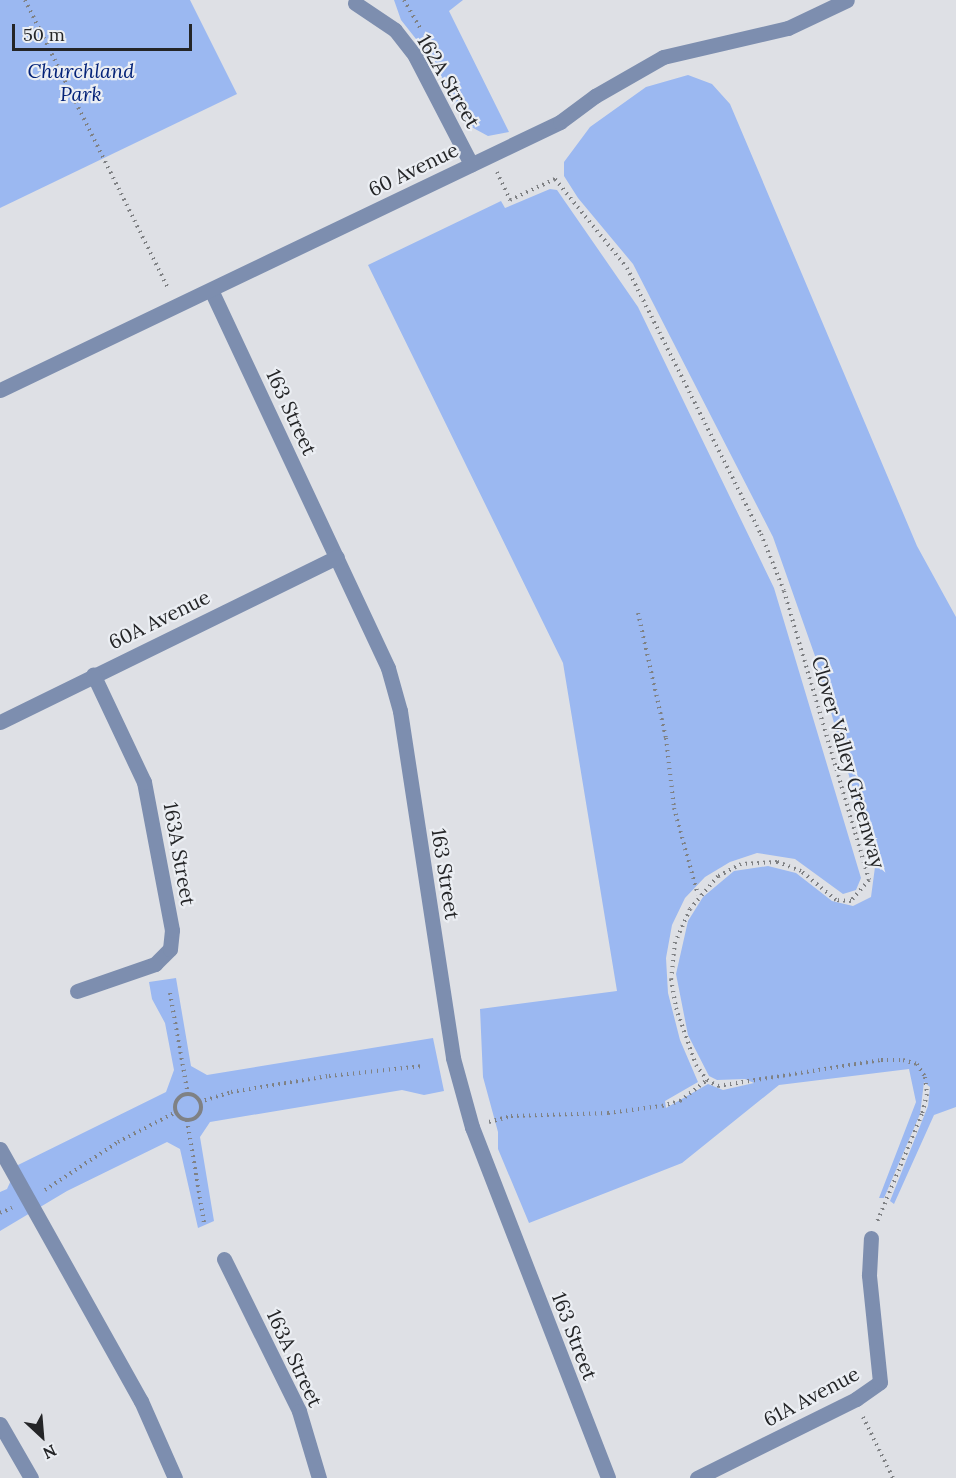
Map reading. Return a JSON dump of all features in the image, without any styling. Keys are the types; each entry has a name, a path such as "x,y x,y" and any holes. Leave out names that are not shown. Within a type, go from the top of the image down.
{"street":[{"name":"60 Avenue","path":"0,390 560,122 595,96 663,57 788,28 847,0"},
{"name":"162A Street","path":"355,3 394,30 415,56 471,164"},
{"name":"163 Street","path":"211,290 388,668 400,711 453,1058 472,1127 608,1478"},
{"name":"60A Avenue","path":"0,722 93,674 337,557"},
{"name":"163A Street","path":"77,991 155,964 170,949 172,930 144,782 93,674"},
{"path":"0,1149 26,1200 141,1401 175,1478"},
{"name":"61A Avenue","path":"697,1478 856,1399 880,1382 869,1275 871,1238"},
{"name":"163A Street","path":"224,1259 299,1411 320,1478"},
{"path":"0,1424 31,1478"}],"path":[{"path":"25,0 170,291"},
{"name":"Clover Valley Greenway","path":"498,173 510,200 555,179 627,268 773,562 869,880 851,901 836,900 801,871 777,862 758,861 718,876 698,895 681,923 671,979 687,1042 707,1080"},
{"path":"638,613 666,738 674,808 698,895"},
{"path":"170,993 188,1095 199,1102 231,1092 423,1065"},
{"path":"489,1122 511,1116 608,1113 662,1106 680,1101 707,1080 718,1086 740,1085 768,1076 881,1060 903,1060 917,1064 925,1077 922,1114 887,1198"},
{"path":"176,1112 177,1101 188,1095"},
{"path":"187,1120 199,1113 199,1102"},
{"path":"176,1112 187,1120 204,1223"},
{"path":"0,1213 26,1200 118,1142 176,1112"},
{"path":"864,1418 893,1478"}],"green space":[{"name":"Churchland Park","path":"0,0 190,0 237,94 0,208"},
{"path":"394,0 463,0 449,11 509,132 488,136 464,123 435,63 401,20"},
{"path":"688,75 712,84 730,104 917,546 956,617 956,1107 934,1115 894,1204 890,1201 928,1106 930,1087 924,1082 920,1114 884,1198 879,1198 916,1102 909,1069 779,1085 682,1163 529,1223 498,1149 498,1132 483,1077 480,1009 617,991 563,663 368,265 501,201 505,208 550,189 557,190 638,307 774,588 861,878 856,890 843,894 795,859 757,853 730,862 705,877 685,898 672,925 666,958 668,993 680,1040 698,1082 665,1101 666,1108 708,1084 723,1090 754,1083 745,1079 717,1080 709,1076 688,1035 676,974 688,921 703,897 734,871 768,866 796,873 832,901 853,906 871,897 875,867 815,656 773,537 633,264 578,198 564,176 564,162 590,127 646,87"},
{"path":"176,978 191,1066 207,1075 433,1038 444,1091 424,1095 402,1090 210,1122 200,1137 214,1221 198,1228 180,1149 167,1142 67,1191 0,1231 0,1192 7,1189 18,1165 166,1092 174,1070 165,1023 152,999 149,982"}]}
